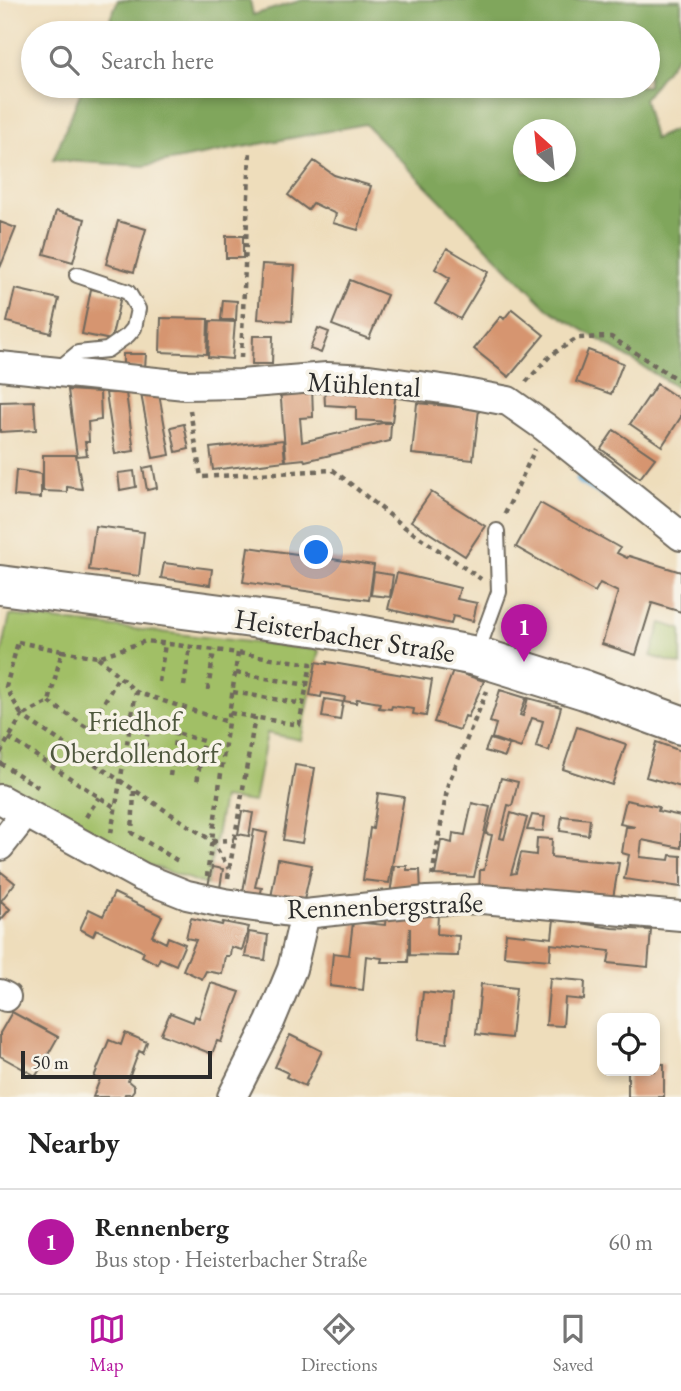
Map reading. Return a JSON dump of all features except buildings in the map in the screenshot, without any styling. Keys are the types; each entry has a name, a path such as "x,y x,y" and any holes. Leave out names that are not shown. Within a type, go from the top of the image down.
{"main road":[{"name":"Heisterbacher Straße","path":"0,585 320,627 487,659 585,690 681,725"}],"street":[{"name":"Mühlental","path":"0,366 185,385 327,377 413,384 508,401 545,427 681,536"},
{"name":"Rennenbergstraße","path":"0,799 142,877 187,895 224,903 305,914 427,901 482,899 681,916"},
{"path":"0,846 26,813"},
{"path":"232,1097 270,1021 292,969 305,914"}],"lane":[{"path":"56,371 78,353 107,350 117,345 134,327 137,318 138,309 128,292 77,275"},
{"path":"487,659 499,593 497,531"}],"path":[{"path":"242,346 250,150"},
{"path":"508,401 550,356 577,338 611,337 681,382"},
{"path":"185,385 201,477 333,470 406,528 499,593"},
{"path":"497,531 545,427"},
{"path":"229,869 212,841 22,716 6,687 18,642 97,657 146,641 311,664 299,725 230,713"},
{"path":"159,682 165,644"},
{"path":"184,686 190,647"},
{"path":"208,690 214,650"},
{"path":"0,753 22,716 49,702 62,652"},
{"path":"207,877 238,653"},
{"path":"97,657 136,692 228,722"},
{"path":"427,901 448,784 487,659"},
{"path":"236,673 307,685"},
{"path":"49,702 89,729 119,676"},
{"path":"106,858 136,692"},
{"path":"233,692 303,704"},
{"path":"224,903 255,717"},
{"path":"131,719 203,741 197,783"},
{"path":"142,766 149,724"},
{"path":"170,776 176,733"},
{"path":"9,738 116,808"},
{"path":"0,763 43,790"},
{"path":"134,791 132,833 183,864"},
{"path":"75,811 86,817 99,797"},
{"path":"212,841 234,840"}],"green space":[{"path":"118,0 250,0 253,15 302,0 681,0 681,50 660,78 660,21 109,21"},
{"path":"78,98 645,98 654,139 681,127 681,390 547,308 365,124 144,166 53,160"},
{"name":"Friedhof Oberdollendorf","path":"10,615 319,650 301,740 267,733 254,802 223,798 207,885 146,864 0,786 0,661"},
{"path":"661,623 681,629 681,665 651,656"}],"waterway":[{"path":"579,480 619,502"}],"place":[{"name":"Rennenberg","path":"524,662"}]}
